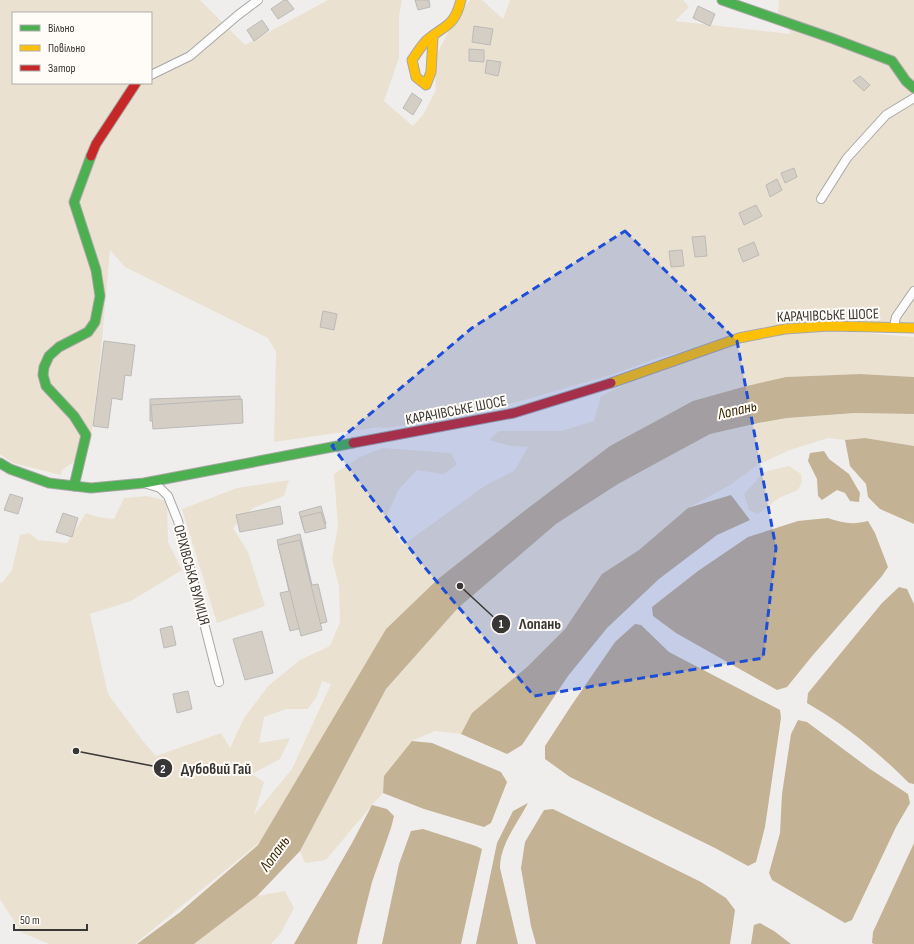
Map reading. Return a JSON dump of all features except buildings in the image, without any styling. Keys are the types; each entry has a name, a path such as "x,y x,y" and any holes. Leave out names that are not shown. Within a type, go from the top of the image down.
{"street":[{"path":"152,75 190,56 258,0"},
{"path":"432,37 452,24 460,10 461,0"},
{"path":"722,0 892,61 906,81 914,88"},
{"path":"74,486 86,435 74,416 46,386 43,375 44,367 49,356 59,347 88,332 95,322 100,296 96,270 74,202 96,144 135,84"},
{"path":"821,199 847,158 886,115 914,98"},
{"path":"894,327 896,317 914,291"},
{"name":"КАРАЧІВСЬКЕ ШОСЕ","path":"0,463 10,469 49,483 91,488 144,483 514,413 624,379 739,338 785,328 829,326 914,328"},
{"name":"ОРІХІВСЬКА ВУЛИЦЯ","path":"144,483 160,488 168,496 176,515 219,682"}],"highlighted area":[{"path":"625,231 737,341 776,548 763,658 534,696 421,563 332,446 472,328"}],"shaded area":[{"path":"0,0 200,0 245,45 328,0 402,0 399,16 399,58 384,101 413,126 423,115 436,90 435,73 437,54 452,24 470,0 482,0 503,19 510,0 683,0 689,7 675,21 791,34 778,12 779,0 914,0 914,325 840,331 914,337 914,377 860,374 786,377 438,579 386,629 260,842 135,944 49,944 21,932 0,899 0,582 2,583 12,570 20,535 29,533 38,540 67,543 86,513 98,517 114,519 124,498 147,496 167,501 168,542 182,570 131,601 90,614 108,694 142,740 156,756 221,733 230,748 244,718 268,686 300,660 330,646 340,622 339,586 332,559 338,526 334,474 360,457 383,448 451,453 457,465 443,474 417,470 399,489 386,517 403,545 486,485 514,471 528,447 511,446 489,440 499,431 561,431 594,421 601,396 672,362 744,337 660,357 614,374 521,401 465,414 419,421 418,423 387,428 379,427 274,442 276,352 268,338 125,267 110,250 100,362 90,445 72,463 62,470 61,475 13,463 0,454","holes":["322,681 331,684 292,769 254,815 264,782 252,774 280,759 290,738 259,743 264,717 286,709 308,709 317,696"]},
{"path":"855,413 914,414 914,446 865,438 845,440 828,438 790,450 759,464 730,485 688,508 639,550 602,574 565,629 527,667 473,713 461,734 435,731 412,741 385,776 383,793 326,860 305,863 300,851 386,689 458,608 556,524 618,484 710,434 787,418"},
{"path":"789,466 801,474 802,482 798,490 779,498 758,514 749,510 744,494 764,472"},
{"path":"289,480 284,496 253,508 233,528 248,552 265,606 217,623 182,509 237,488"},
{"path":"285,891 294,908 281,933 271,944 194,944 257,896"}],"water":[{"path":"860,374 914,377 914,414 855,413 787,418 710,434 618,484 556,524 458,608 386,689 300,851 257,896 194,944 137,944 179,913 258,845 386,629 438,579 610,446 693,401 786,377"},
{"path":"865,438 914,446 914,524 880,509 868,497 866,484 850,466 845,440"},
{"path":"824,451 829,459 849,474 860,493 859,502 850,501 845,493 837,490 822,500 818,496 817,479 808,461 810,453"},
{"path":"731,495 750,520 717,535 659,579 607,628 568,676 522,745 507,754 461,734 472,713 527,667 565,629 602,574 639,550 688,508"},
{"path":"828,518 848,523 868,521 875,533 888,567 882,576 787,687 777,690 676,633 653,616 652,607 698,571 748,537 798,521"},
{"path":"899,587 907,589 914,604 914,784 909,783 873,750 848,730 807,703 808,693 882,603"},
{"path":"635,624 641,625 669,652 780,710 781,718 765,827 756,862 748,866 715,848 570,777 545,759 545,746 571,706 615,642"},
{"path":"798,720 807,722 870,769 908,794 910,803 896,827 852,920 845,923 772,880 769,873 780,833 782,794 791,734"},
{"path":"412,741 432,743 501,772 507,782 491,823 484,827 424,809 383,793 384,776"},
{"path":"528,803 506,842 500,868 518,944 476,944 497,843 513,811"},
{"path":"372,805 387,809 394,816 372,882 357,944 294,944 352,843"},
{"path":"553,809 701,882 726,898 735,910 730,944 536,944 531,926 521,868 525,842 544,810"},
{"path":"423,829 482,849 461,944 382,944 399,864 411,831"},
{"path":"914,843 914,944 874,944 872,943 873,932"},
{"path":"760,923 774,931 791,944 751,944 754,925"}],"traffic: fast":[{"path":"722,0 892,61 906,81 914,88"},
{"path":"74,486 86,435 74,416 46,386 43,375 44,367 49,356 59,347 88,332 95,322 100,296 96,270 74,202 91,156"},
{"path":"0,463 10,469 49,483 91,488 144,483 353,443"}],"traffic: slow":[{"path":"433,37 431,72 426,85 416,77 412,60 427,40 452,20 461,0"},
{"path":"611,383 739,338 785,329 829,326 914,328"}],"traffic: jam":[{"path":"91,156 96,144 135,84"},
{"path":"353,443 514,413 611,383"}],"place":[{"name":"Лопань","path":"460,586"},
{"name":"Дубовий Гай","path":"76,751"}]}
